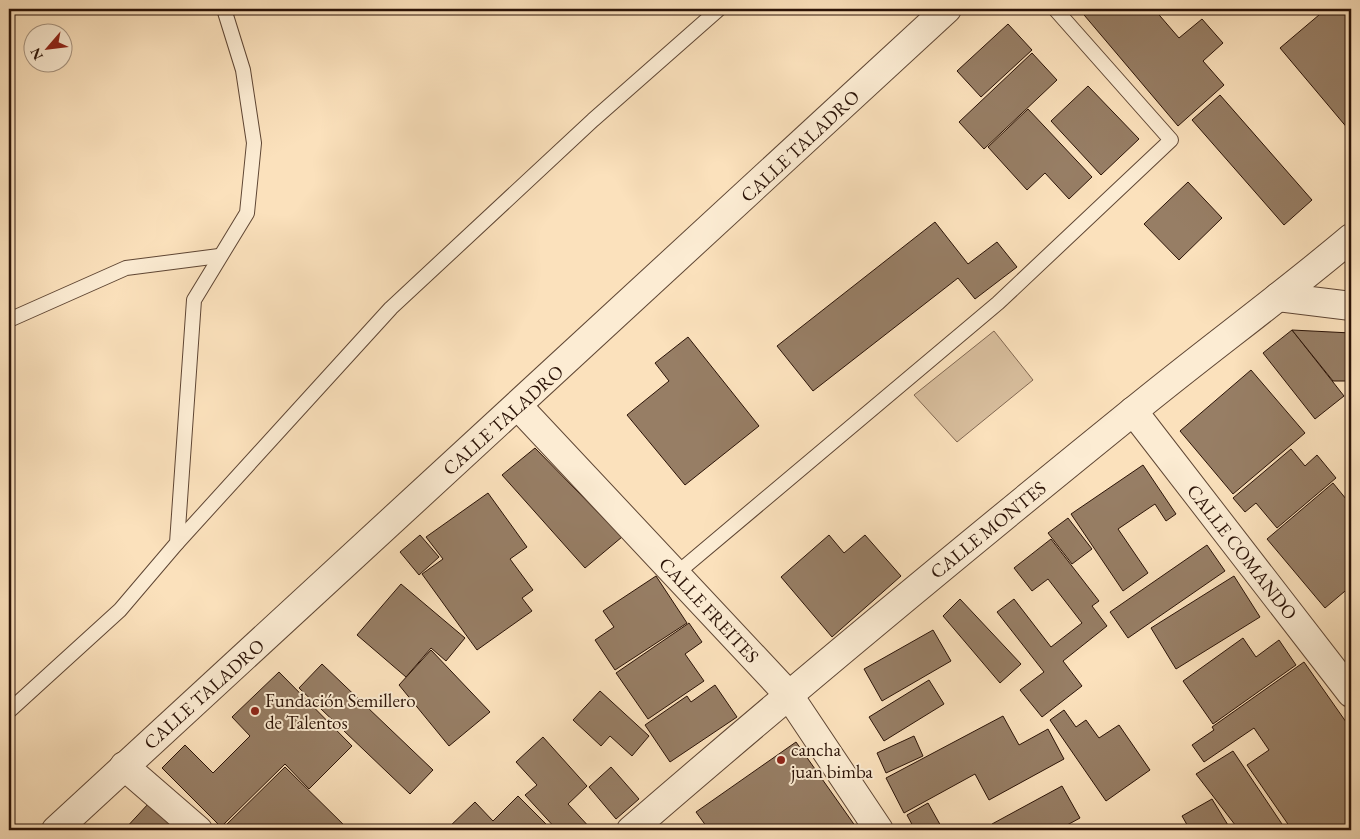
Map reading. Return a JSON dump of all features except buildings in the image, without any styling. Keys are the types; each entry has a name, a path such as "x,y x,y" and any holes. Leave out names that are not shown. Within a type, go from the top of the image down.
{"street":[{"name":"CALLE TALADRO","path":"56,830 947,9"},
{"name":"CALLE MONTES","path":"631,830 788,694 1133,411 1301,280 1351,238"},
{"path":"1278,297 1351,306"},
{"name":"CALLE FREITES","path":"518,406 788,694 879,830"},
{"name":"CALLE COMANDO","path":"1133,411 1351,693"},
{"path":"124,766 198,830"}],"lane":[{"path":"177,543 194,300 219,256 247,213 254,143 242,70 224,9"},
{"path":"9,711 120,610 177,543 391,308 593,120 719,9"},
{"path":"676,574 998,303 1171,140 1055,9"},
{"path":"9,320 126,268 219,256"}],"shaded area":[{"path":"994,331 1033,380 957,442 914,395"}],"place":[{"name":"Fundación Semillero de Talentos","path":"255,711"},
{"name":"cancha juan bimba","path":"781,760"}]}
